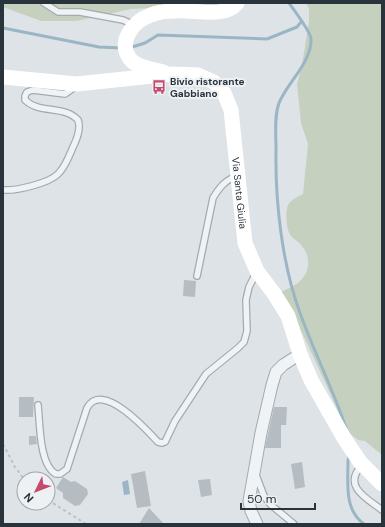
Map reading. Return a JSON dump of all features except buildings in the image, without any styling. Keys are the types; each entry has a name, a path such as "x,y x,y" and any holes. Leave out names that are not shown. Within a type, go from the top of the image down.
{"street":[{"path":"171,74 138,65 131,60 126,51 126,41 129,31 135,25 151,15 176,11 217,12 228,10 237,3"},
{"name":"Via Santa Giulia","path":"3,77 77,84 171,74 198,75 214,82 224,93 231,110 245,243 257,271 275,295 288,316 300,354 311,380 344,438 363,465 382,484"},
{"path":"257,524 250,512 249,501 262,426 272,385 276,372 283,365 300,354"}],"lane":[{"path":"44,3 58,12 80,12 123,20 135,25"},
{"path":"3,190 26,188 45,181 58,175 64,167 75,142 79,128 78,120 69,113 32,105 25,100 25,96 30,90 65,94 77,84"},
{"path":"197,276 213,198 225,182 237,176"},
{"path":"38,405 44,457 49,469 56,474 60,474 67,469 87,408 92,401 109,401 140,422 158,442 165,442 175,421 206,374 244,342 247,331 246,300 251,281 257,271"},
{"path":"363,465 356,471 354,479 358,492 382,510"},
{"path":"254,471 264,496 271,505 294,524"}],"path":[{"path":"3,444 18,471"},
{"path":"56,505 86,524"}],"green space":[{"path":"3,3 226,3 221,5 131,9 76,21 41,21 3,7"},
{"path":"306,3 382,3 382,455 365,441 358,440 348,432 299,326 280,293 299,282 305,275 308,266 308,257 304,249 289,233 286,216 289,203 303,194 308,144 301,123 297,84 302,65 309,22 309,9"}],"water":[{"path":"128,480 130,494 124,495 122,482"}],"waterway":[{"path":"289,3 305,26 311,39 308,56 283,95 276,114 278,211 284,253 294,294 311,342 346,428"},
{"path":"129,48 145,43 158,35 267,39 297,27 301,22"},
{"path":"3,28 99,47 122,48"},
{"path":"349,456 348,496 353,511 364,524"}],"place":[{"name":"Bivio ristorante Gabbiano","path":"159,87"}]}
